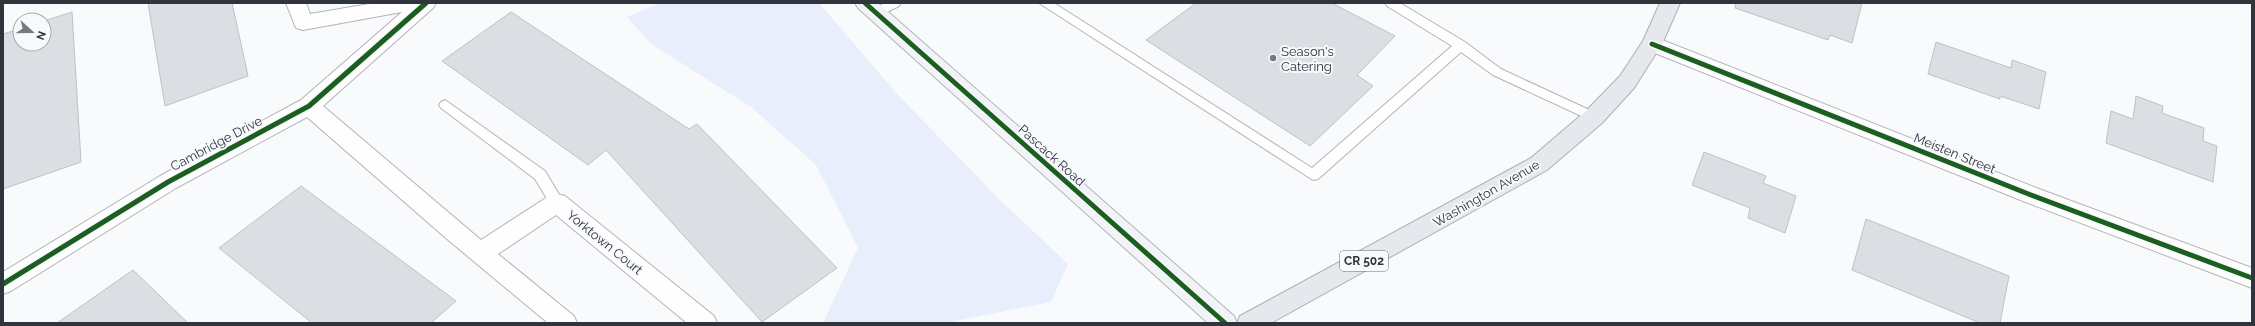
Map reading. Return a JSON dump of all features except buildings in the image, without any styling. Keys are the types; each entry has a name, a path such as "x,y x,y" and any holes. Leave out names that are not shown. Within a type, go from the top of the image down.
{"main road":[{"name":"Washington Avenue","path":"1249,323 1471,203 1539,164 1594,117 1627,82 1652,44 1670,3"}],"street":[{"path":"296,3 303,23 415,3"},
{"name":"Cambridge Drive","path":"3,284 168,182 309,106 426,3"},
{"name":"Pascack Road","path":"870,8 1225,323"},
{"name":"Meisten Street","path":"1652,44 2031,195 2252,278"},
{"path":"309,106 480,253 565,323"},
{"name":"Yorktown Court","path":"480,253 556,203 705,323"}],"lane":[{"path":"870,8 895,3"},
{"path":"1045,3 1313,174 1461,45"},
{"path":"1391,3 1461,45 1497,72 1594,117"},
{"path":"445,105 540,175 556,203"}],"shaded area":[{"path":"660,3 819,3 898,95 1001,201 1068,264 1051,302 945,323 823,323 858,248 816,165 751,107 651,44 627,17"}],"cycle path":[{"path":"3,284 168,182 309,106 426,3"},
{"path":"865,3 1225,323"},
{"path":"1652,44 2031,195 2252,278"}],"place":[{"name":"Season's Catering","path":"1273,58"}]}
